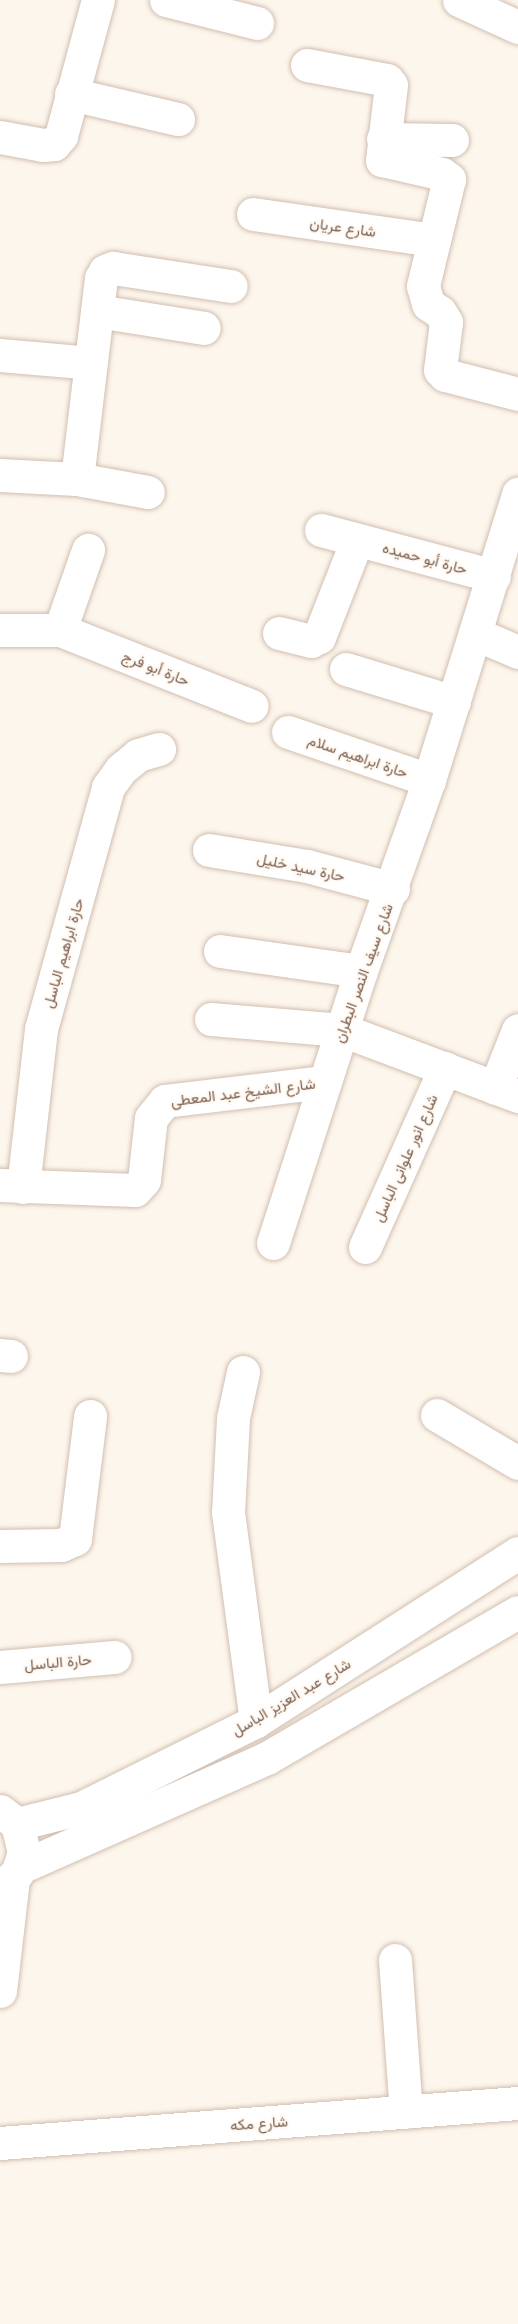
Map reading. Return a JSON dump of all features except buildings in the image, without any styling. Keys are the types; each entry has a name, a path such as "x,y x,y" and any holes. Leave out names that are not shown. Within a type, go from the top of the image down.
{"street":[{"path":"0,137 54,144 61,136 98,0"},
{"path":"166,0 257,23"},
{"path":"459,0 518,27"},
{"path":"307,65 387,80 392,92 380,157 384,163 442,174 449,179 423,286 428,304 440,312 446,322 440,370 445,375 518,394"},
{"path":"71,94 178,119"},
{"path":"383,139 452,141"},
{"name":"شارع عريان","path":"253,214 434,240"},
{"path":"77,478 100,278 113,268 231,286"},
{"path":"97,311 204,328"},
{"path":"0,355 91,363"},
{"path":"0,475 77,478 148,492"},
{"name":"شارع سيف النصر البطران","path":"273,1243 361,971 393,889 494,576 512,539 518,494"},
{"name":"حارة أبو حميده","path":"321,530 494,576"},
{"path":"279,633 311,641 319,637 357,540"},
{"path":"60,630 88,550"},
{"name":"حارة أبو فرج","path":"0,630 60,630 252,706"},
{"path":"476,634 518,652"},
{"path":"346,669 454,702"},
{"name":"حارة ابراهيم سلام","path":"288,732 429,780"},
{"name":"حارة ابراهيم الباسل","path":"12,1186 41,1029 108,788 121,769 138,755 159,749"},
{"name":"حارة سيد خليل","path":"209,850 306,866 393,889"},
{"path":"219,951 361,971"},
{"path":"211,1019 342,1030 507,1092 518,1030"},
{"name":"شارع انور علوانى الباسل","path":"365,1247 445,1068"},
{"name":"شارع الشيخ عبد المعطى","path":"12,1186 121,1192 135,1190 144,1180 151,1118 165,1101 325,1082"},
{"path":"243,1372 233,1418 228,1512 256,1721"},
{"path":"437,1415 518,1463"},
{"path":"0,1546 61,1545 75,1539 90,1416"},
{"name":"شارع عبد العزيز الباسل","path":"5,1813 81,1808 256,1721 518,1553"},
{"path":"11,1878 267,1758 518,1616"},
{"name":"حارة الباسل","path":"0,1667 115,1656"},
{"path":"0,1991 11,1878 23,1837 5,1813"},
{"path":"395,1960 406,2112"},
{"name":"شارع مكه","path":"0,2143 518,2103"}]}
